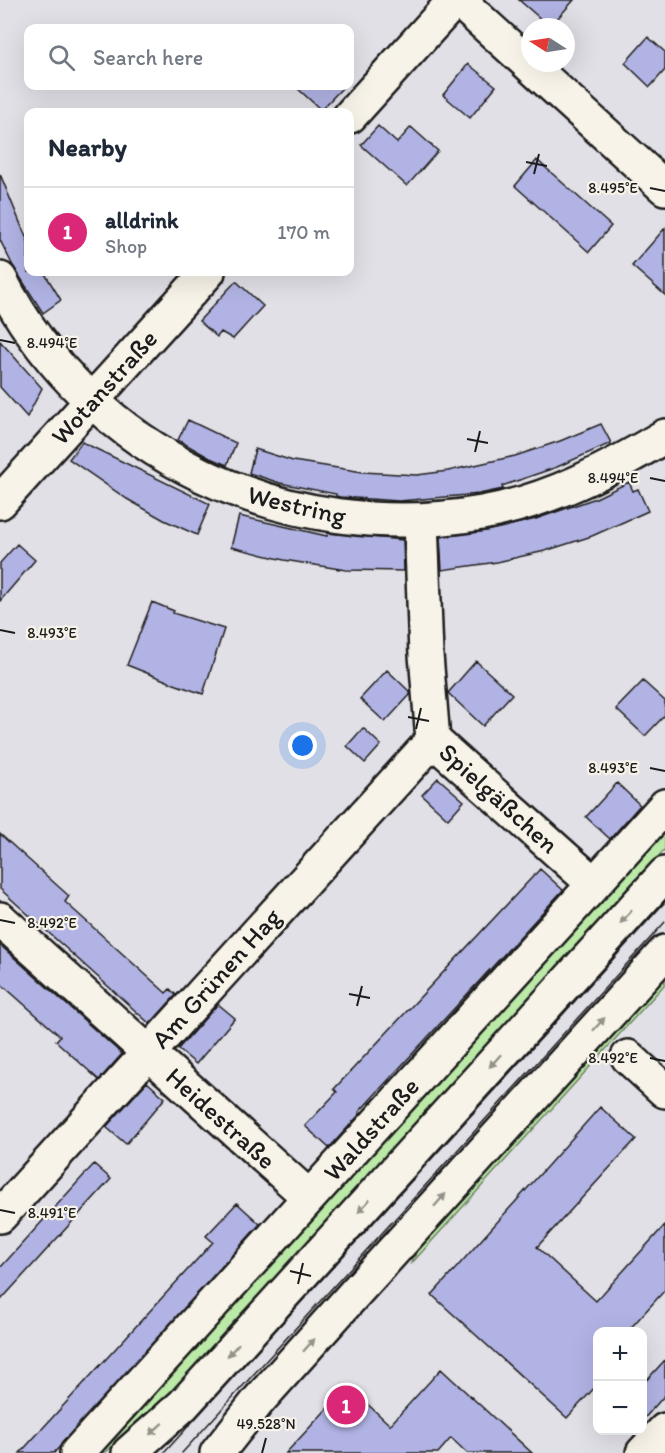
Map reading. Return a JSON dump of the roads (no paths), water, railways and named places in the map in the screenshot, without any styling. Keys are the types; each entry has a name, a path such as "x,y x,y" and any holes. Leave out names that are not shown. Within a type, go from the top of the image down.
{"street":[{"path":"354,112 456,0 665,188"},
{"name":"Wotanstraße","path":"0,502 204,276"},
{"name":"Westring","path":"0,279 16,311 50,357 92,401 129,432 166,457 202,476 237,491 297,509 357,519 421,520 483,513 534,500 582,482 665,436"},
{"name":"Spielgäßchen","path":"421,520 426,655 433,740 594,884"},
{"name":"Am Grünen Hag","path":"0,1216 433,740"},
{"name":"Waldstraße","path":"77,1453 665,806"},
{"name":"Waldstraße","path":"129,1453 183,1405 665,874"},
{"name":"Heidestraße","path":"0,919 309,1197"},
{"path":"217,1453 259,1400 665,952"},
{"path":"628,1057 665,1091"},
{"path":"643,1453 665,1430"}],"tram line":[{"path":"164,1453 665,902"},
{"path":"182,1453 665,922"}],"place":[{"name":"alldrink","path":"346,1405"}]}
